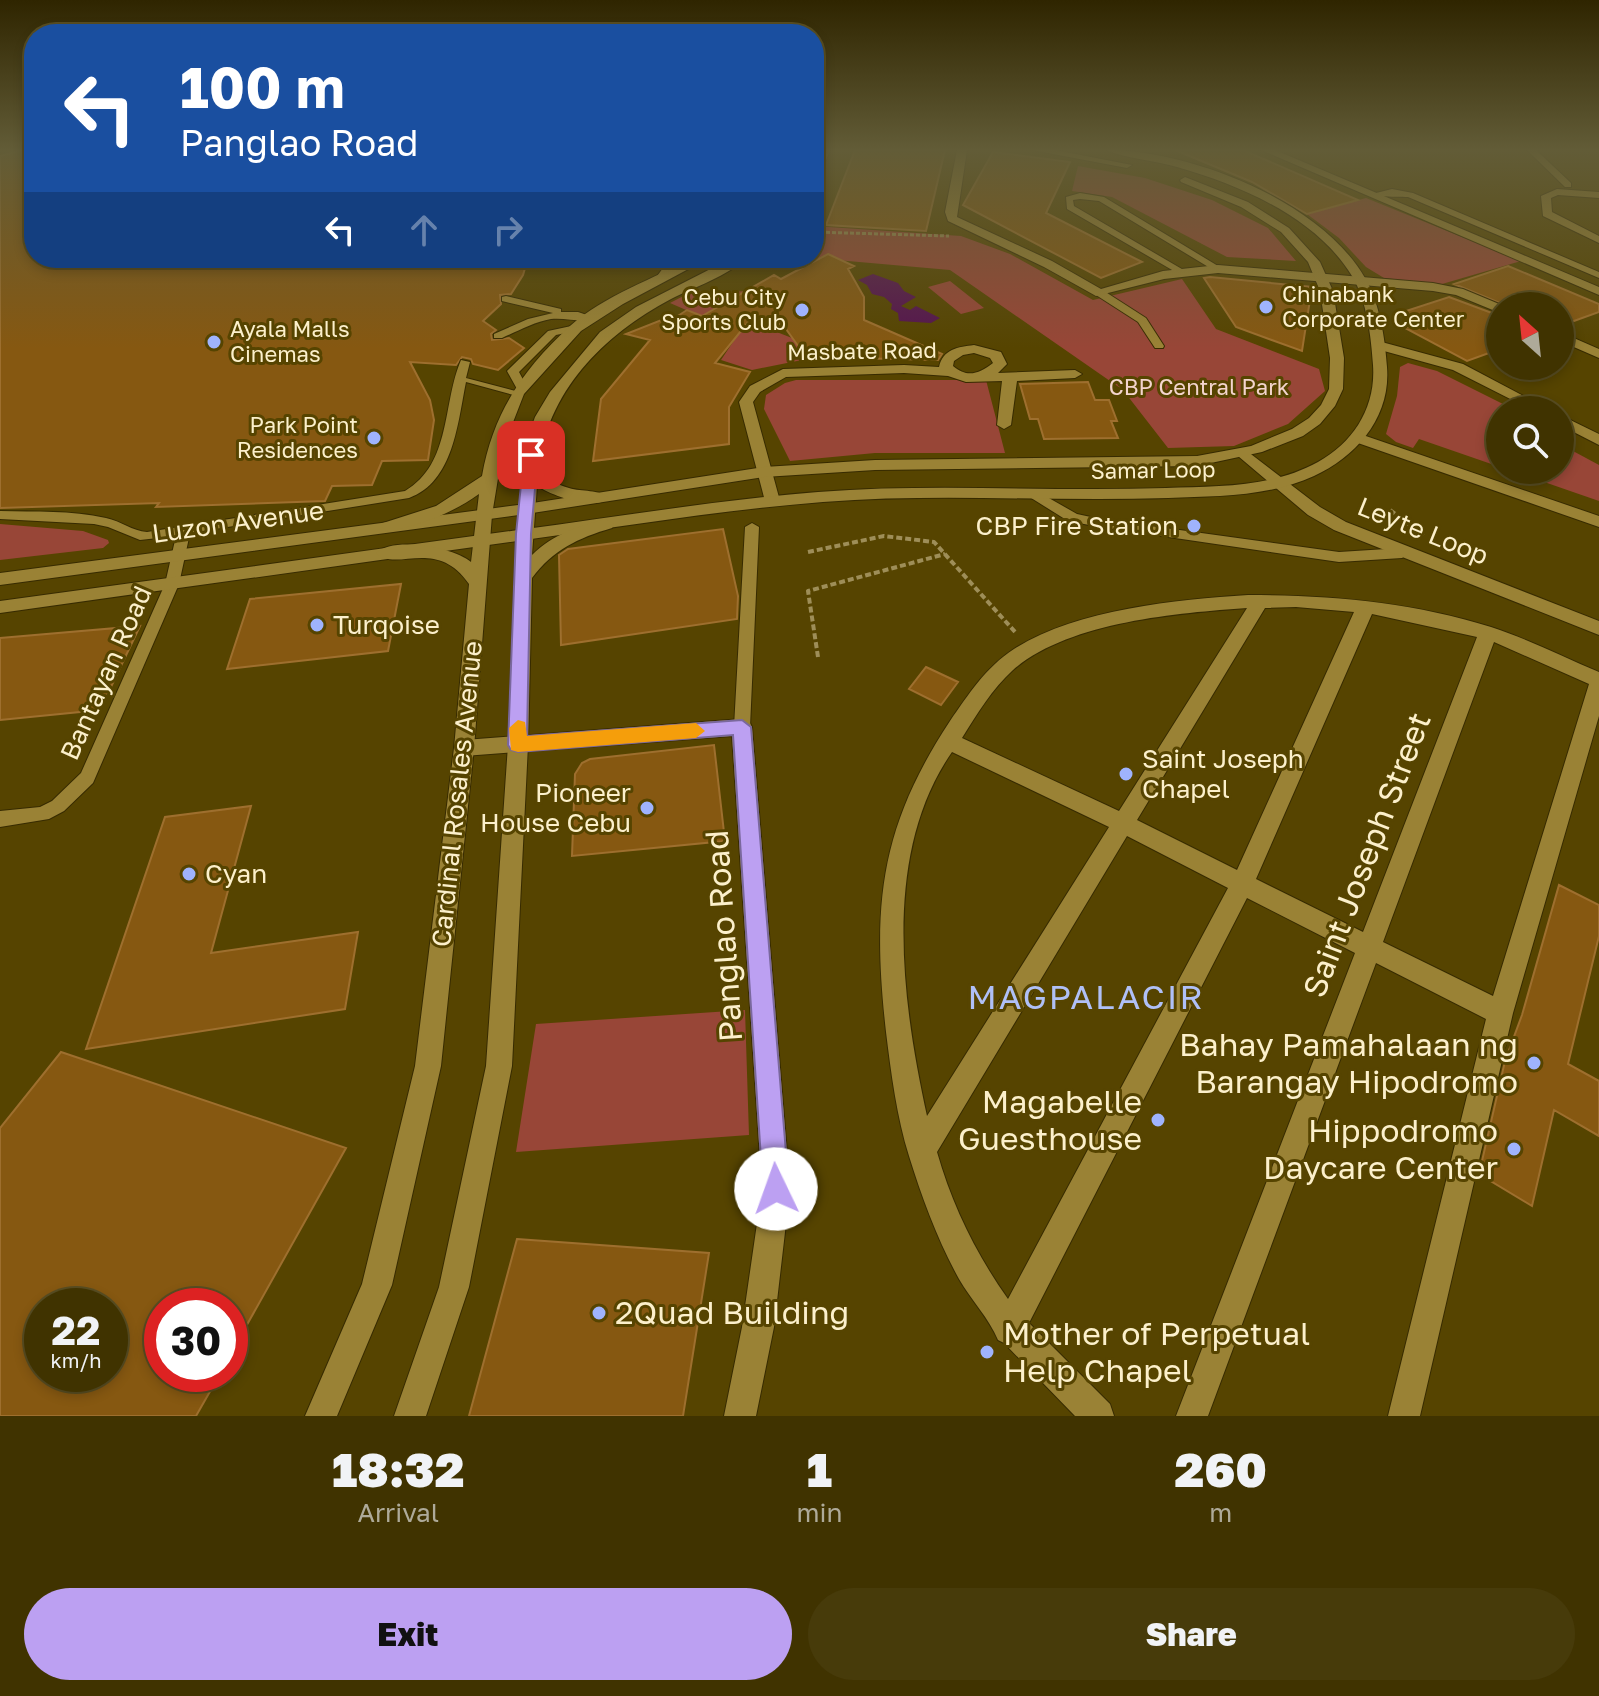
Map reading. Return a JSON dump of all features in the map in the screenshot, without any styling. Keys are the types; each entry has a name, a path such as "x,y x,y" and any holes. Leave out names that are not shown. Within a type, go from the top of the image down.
{"street":[{"path":"951,216 973,231 1048,264 1100,293 1182,272 1218,269 1360,279 1459,292 1486,303"},
{"name":"Samar Loop","path":"484,515 764,472 875,465 1197,461 1243,453 1296,433 1327,406 1335,390 1338,367 1324,276 1294,238 1265,216"},
{"name":"Samar Loop","path":"482,540 772,501 870,492 1136,495 1221,491 1278,483 1315,469 1360,439 1378,403 1383,381 1378,345 1360,279 1326,237 1297,216"},
{"path":"1427,216 1598,290"},
{"path":"1551,216 1599,240"},
{"name":"Cardinal Rosales Avenue","path":"321,1416 377,1285 428,1066 464,748 484,515 495,448 519,390 576,328 683,268"},
{"name":"Cardinal Rosales Avenue","path":"410,1416 454,1287 499,1066 518,745 524,534 533,445 542,417 557,392 605,335 641,310 722,268"},
{"path":"1574,342 1599,354"},
{"path":"1378,345 1458,367 1515,396"},
{"path":"980,378 1000,364 996,355 983,349 959,351 946,363 949,372 963,378 980,378 1010,377 1075,374"},
{"name":"Masbate Road","path":"772,501 746,402 755,389 767,380 793,372 904,369 949,372"},
{"path":"1004,425 1010,377"},
{"path":"1574,427 1599,440"},
{"path":"1360,439 1599,522"},
{"name":"Leyte Loop","path":"1243,453 1278,483 1340,526 1402,553 1599,628"},
{"path":"530,473 551,490 601,498"},
{"path":"389,527 429,517 455,505 489,479"},
{"name":"Luzon Avenue","path":"0,579 484,515"},
{"path":"523,577 547,547 567,536 606,524"},
{"name":"Luzon Avenue","path":"0,607 482,540"},
{"path":"385,553 454,555 466,563 478,583"},
{"path":"921,1152 1260,601"},
{"path":"1098,1416 1009,1329 969,1268 939,1206 921,1152 898,1033 892,945 895,875 928,772 979,693 1007,664 1030,648 1064,634 1155,610 1260,601 1366,606 1488,633 1599,681 1500,1013 1404,1416"},
{"path":"1009,1329 1243,883 1366,606"},
{"name":"Saint Joseph Street","path":"1192,1416 1488,633"},
{"path":"464,748 742,727"},
{"name":"Panglao Road","path":"740,1416 758,1327 776,1189 742,727"},
{"path":"949,741 1122,823 1500,1013"}],"lane":[{"path":"1086,216 1182,272"},
{"path":"1130,216 1218,269"},
{"path":"1460,216 1599,275"},
{"path":"660,279 668,268"},
{"path":"1100,293 1142,320 1159,346"},
{"path":"506,299 591,318"},
{"path":"514,329 523,303"},
{"path":"498,336 543,317 567,314"},
{"path":"0,515 84,518 113,523 137,536 345,505 422,489 432,480 443,453 456,388 465,362"},
{"path":"470,380 519,390"},
{"path":"1033,493 1073,518 1100,523 1339,557 1402,553"},
{"path":"742,727 752,527"},
{"name":"Bantayan Road","path":"0,819 43,814 58,806 87,778 172,584 184,530"}],"path":[{"path":"824,233 929,238 973,231"},
{"path":"808,552 884,536 934,542 1030,648"},
{"path":"818,657 808,591 945,554"}],"green space":[{"path":"1149,216 1244,216 1268,228 1296,261 1227,257"},
{"path":"1310,216 1410,216 1521,261 1442,284 1384,278 1366,267 1339,238"},
{"name":"CBP Central Park","path":"824,227 961,236 1010,254 1093,300 1182,279 1216,329 1319,369 1325,391 1288,424 1234,446 1168,448 1123,390 950,270 824,259"},
{"path":"950,281 984,308 961,314 928,287"},
{"path":"695,290 712,293 747,291 736,316 792,338 807,359 752,370 721,360 739,333 670,303"},
{"path":"1408,363 1437,371 1487,396 1486,462 1419,439 1413,448 1396,442 1386,434 1397,396 1400,367"},
{"path":"796,380 986,380 1005,453 875,453 790,461 764,409 766,395"},
{"path":"1574,452 1599,465 1599,501 1550,484 1574,484"},
{"path":"0,524 83,531 109,543 103,548 0,560"},
{"path":"745,1010 749,1135 516,1152 536,1024"}],"shaded area":[{"path":"873,274 898,283 904,291 916,297 901,306 910,310 916,306 940,318 931,323 899,321 898,313 891,309 892,304 884,297 872,294 867,285 858,280"}],"building":[{"path":"0,216 24,216 24,268 525,268 511,294 500,295 501,304 483,321 496,330 491,334 492,340 509,338 524,348 498,370 473,364 471,359 462,357 456,365 410,362 430,400 434,420 428,460 382,461 372,485 332,486 325,501 0,508"},
{"path":"829,216 929,216 926,231 826,225"},
{"path":"984,216 1052,216 1142,262 1101,278"},
{"path":"828,254 854,266 848,269 864,297 864,320 942,354 938,360 806,357 781,322 775,331 749,321 715,363 750,372 729,407 729,444 593,461 601,399 650,340 626,334 664,319 670,321 687,310 702,316 774,275 781,279 802,268 824,268 824,256"},
{"path":"1508,266 1570,292 1486,292 1486,297 1454,284"},
{"name":"Chinabank Corporate Center","path":"1204,278 1312,287 1302,351 1236,327"},
{"path":"1574,294 1599,304 1599,312 1574,321"},
{"path":"1449,297 1486,311 1486,354 1467,361 1405,328 1419,323 1400,313"},
{"path":"1088,382 1095,400 1109,400 1117,421 1111,421 1118,438 1044,439 1038,419 1030,419 1020,384"},
{"path":"723,529 738,596 737,619 561,645 559,555 568,549"},
{"name":"Turqoise","path":"401,584 388,651 227,669 250,599"},
{"path":"140,626 100,710 0,720 0,638"},
{"path":"926,667 958,682 941,705 909,689"},
{"name":"Pioneer House Cebu","path":"714,745 725,841 572,856 575,774 582,763 590,759"},
{"name":"Cyan","path":"251,806 211,953 358,932 345,1009 86,1049 165,817"},
{"path":"1559,885 1599,905 1599,936 1568,1064 1599,1081 1599,1136 1554,1110 1532,1206 1479,1174 1505,1061 1522,1015"},
{"path":"61,1052 346,1148 248,1323 248,1288 144,1288 144,1392 210,1392 196,1416 0,1416 0,1128"},
{"name":"2Quad Building","path":"517,1239 709,1253 683,1416 469,1416"}],"slow traffic":[{"path":"518,728 518,745 696,731"}],"place":[{"name":"Chinabank Corporate Center","path":"1266,307"},
{"name":"Cebu City Sports Club","path":"802,310"},
{"name":"Ayala Malls Cinemas","path":"214,342"},
{"name":"Park Point Residences","path":"374,438"},
{"name":"CBP Fire Station","path":"1194,526"},
{"name":"Turqoise","path":"317,625"},
{"name":"Saint Joseph Chapel","path":"1126,774"},
{"name":"Pioneer House Cebu","path":"647,808"},
{"name":"Cyan","path":"189,874"},
{"name":"Bahay Pamahalaan ng Barangay Hipodromo","path":"1534,1063"},
{"name":"Magabelle Guesthouse","path":"1158,1120"},
{"name":"Hippodromo Daycare Center","path":"1514,1149"},
{"name":"2Quad Building","path":"599,1313"},
{"name":"Mother of Perpetual Help Chapel","path":"987,1352"}],"district":[{"name":"MAGPALACIR","path":"1086,997"}],"route":[{"path":"531,455 524,534 518,745 742,727 776,1189"}]}
